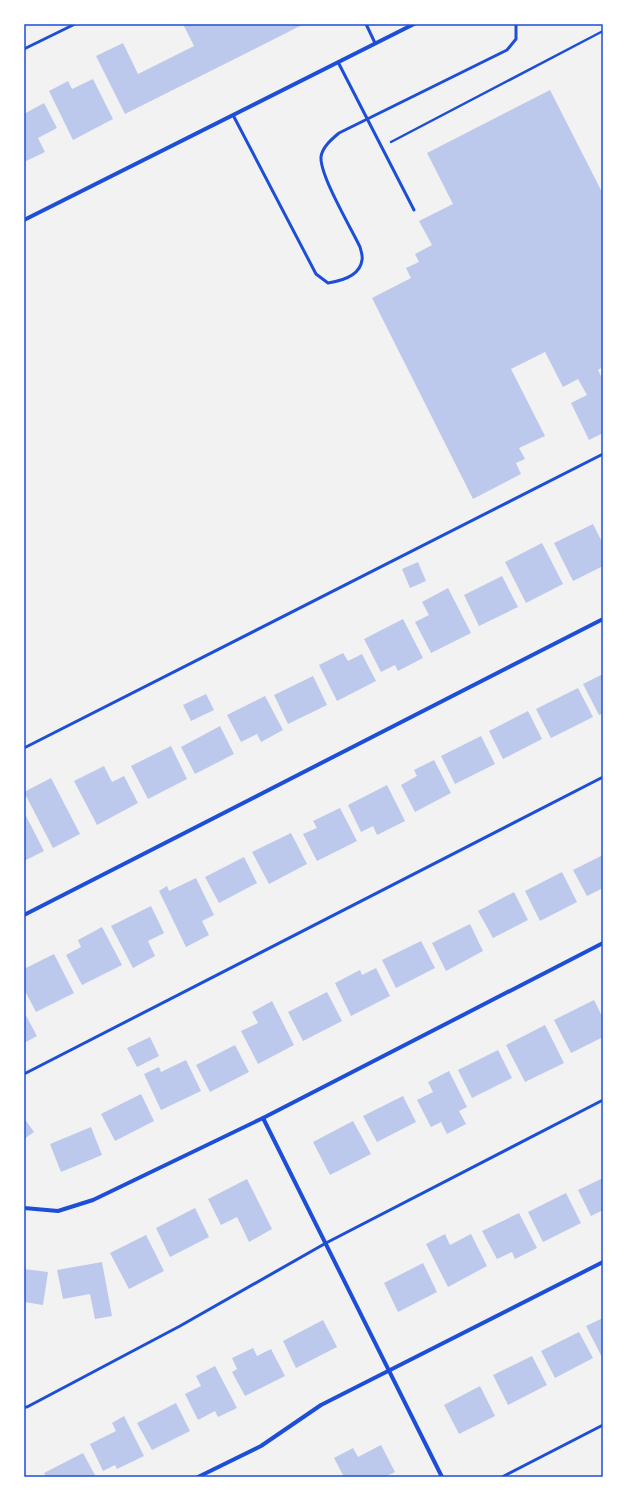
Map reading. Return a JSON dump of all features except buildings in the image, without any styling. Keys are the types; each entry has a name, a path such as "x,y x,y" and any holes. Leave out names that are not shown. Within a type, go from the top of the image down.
{"street":[{"path":"24,220 414,24"},
{"path":"24,915 603,619"},
{"path":"24,1208 58,1211 93,1200 263,1118 603,943"},
{"path":"263,1118 442,1477"},
{"path":"198,1477 261,1446 321,1405 603,1262"}],"lane":[{"path":"24,49 75,24"},
{"path":"366,24 375,43"},
{"path":"233,115 316,274 328,283 340,281 355,273 362,260 360,247 324,173 321,157 327,144 339,133 507,50 516,39 516,24"},
{"path":"338,62 414,210"},
{"path":"24,748 603,454"},
{"path":"24,1074 603,777"},
{"path":"24,1407 27,1407 180,1326 326,1243 603,1100"},
{"path":"502,1477 603,1425"}],"path":[{"path":"382,147 603,31"}]}
